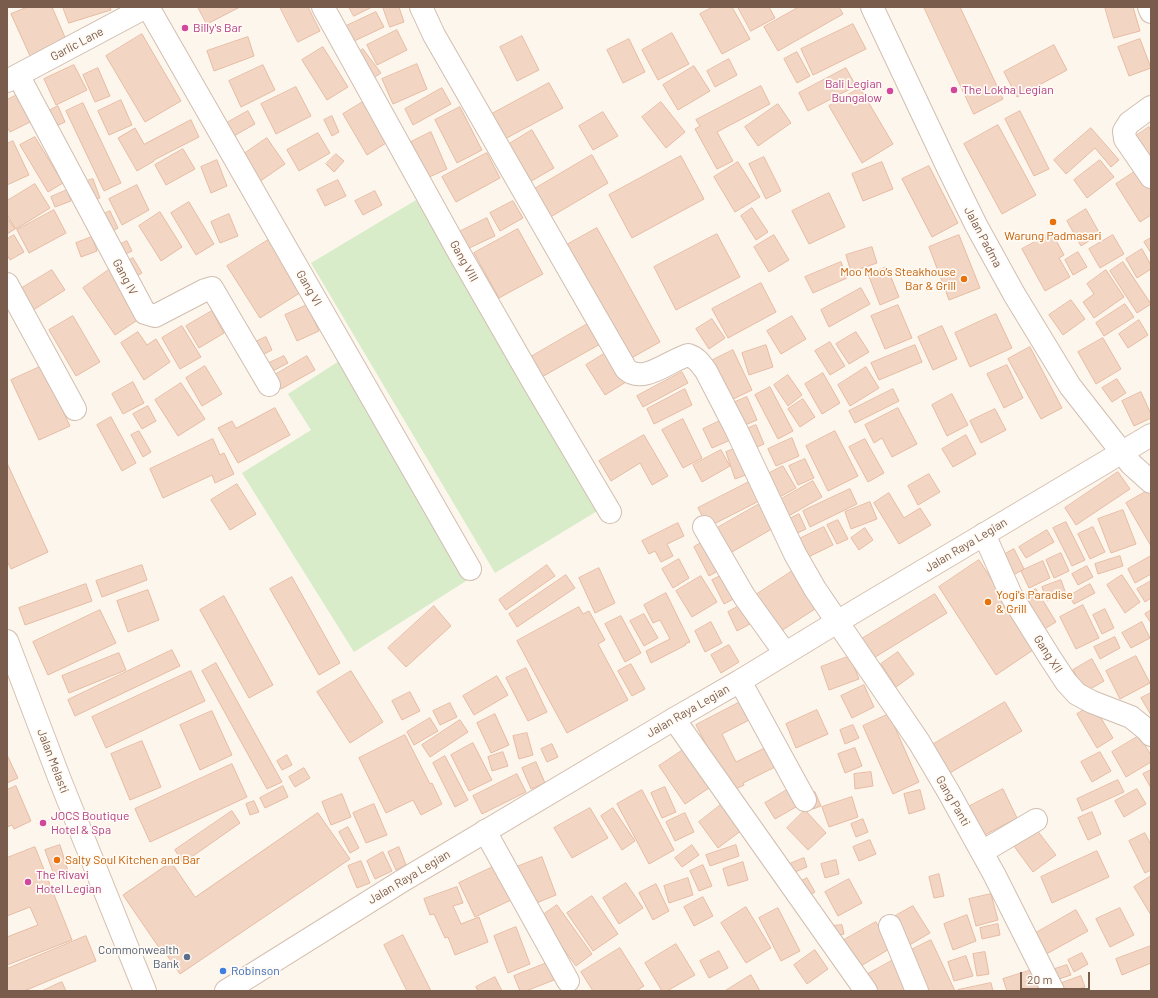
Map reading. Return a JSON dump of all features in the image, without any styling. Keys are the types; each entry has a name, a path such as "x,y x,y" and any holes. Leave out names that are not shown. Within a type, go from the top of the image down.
{"street":[{"name":"Garlic Lane","path":"13,78 147,7"},
{"name":"Gang VI","path":"147,7 470,569"},
{"name":"Gang VIII","path":"323,7 462,258 610,512"},
{"name":"Gang Panti","path":"421,7 442,48 620,359 631,373 643,375 688,355 694,357 700,362 706,371 736,429 795,554 837,622 919,742 982,852 1053,991"},
{"name":"Jalan Padma","path":"872,7 952,177 976,225 1014,294 1070,386 1131,464 1151,482"},
{"path":"1149,7 1151,12"},
{"name":"Gang IV","path":"13,78 145,313 155,316 205,290 212,288 269,385"},
{"path":"1151,107 1129,123 1124,131 1125,139 1151,177"},
{"path":"7,284 75,409"},
{"name":"Jalan Raya Legian","path":"226,991 485,831 674,718 740,681 1151,435"},
{"path":"704,527 744,596 785,653"},
{"name":"Gang XII","path":"984,534 1011,595 1066,682 1077,694 1092,702 1131,717 1151,735"},
{"name":"Jalan Melasti","path":"7,641 60,780 145,991"},
{"path":"740,681 805,800"},
{"path":"674,718 866,991"},
{"path":"982,852 1036,820"},
{"path":"485,831 568,981"},
{"path":"890,926 917,991"}],"green space":[{"path":"416,200 599,510 495,573 311,263"},
{"path":"339,361 474,576 354,652 242,473 311,430 288,394"}],"building":[{"path":"28,7 52,7 67,42 31,58 11,14"},
{"path":"63,7 110,7 111,10 69,23"},
{"path":"198,7 240,7 207,24"},
{"path":"280,7 308,7 320,31 298,42"},
{"path":"349,7 372,7 354,16"},
{"path":"383,7 399,7 404,22 390,27"},
{"path":"713,7 732,7 750,39 722,54 700,14"},
{"path":"738,7 769,7 775,18 751,31"},
{"path":"799,7 839,7 843,14 778,51 764,27"},
{"path":"924,7 960,7 1003,99 974,114"},
{"path":"1105,7 1133,7 1140,31 1114,38"},
{"path":"376,12 384,27 350,43 342,28"},
{"path":"853,24 866,49 813,75 801,49"},
{"path":"397,30 407,50 377,65 367,45"},
{"path":"672,33 689,64 658,80 642,50"},
{"path":"142,34 181,101 145,122 106,56"},
{"path":"522,36 539,70 517,81 500,47"},
{"path":"248,37 254,56 214,71 207,51"},
{"path":"629,39 645,72 623,83 607,50"},
{"path":"1140,39 1151,68 1129,76 1118,47"},
{"path":"1054,45 1067,70 1017,97 1004,72"},
{"path":"323,47 348,87 327,100 302,60"},
{"path":"363,49 381,73 372,79 355,55"},
{"path":"797,52 810,76 797,83 784,59"},
{"path":"729,59 737,75 715,87 707,71"},
{"path":"417,64 427,89 393,104 382,79"},
{"path":"74,65 87,90 56,105 44,79"},
{"path":"263,65 275,90 241,107 229,81"},
{"path":"694,66 710,91 678,110 663,85"},
{"path":"98,68 110,96 95,102 83,75"},
{"path":"846,68 856,86 808,111 799,93"},
{"path":"549,83 563,108 503,140 490,115"},
{"path":"761,86 770,104 717,132 733,161 717,169 695,129 700,126 696,120"},
{"path":"296,87 311,116 276,134 261,104"},
{"path":"442,88 451,104 413,125 405,109"},
{"path":"860,88 893,144 862,163 829,106"},
{"path":"23,92 36,119 10,132 7,127 7,100"},
{"path":"121,100 132,125 109,135 98,111"},
{"path":"363,102 386,143 367,155 343,114"},
{"path":"661,102 685,132 666,148 642,117"},
{"path":"83,103 121,183 104,191 66,111"},
{"path":"778,104 791,123 758,146 745,127"},
{"path":"58,106 65,122 50,129 43,114"},
{"path":"460,107 482,150 457,163 435,120"},
{"path":"248,111 255,124 232,137 225,124"},
{"path":"1020,111 1049,169 1034,176 1005,119"},
{"path":"603,112 618,136 593,150 579,126"},
{"path":"332,116 339,132 332,136 324,120"},
{"path":"191,120 199,137 154,160 137,171 118,138 135,128 144,144"},
{"path":"998,125 1036,195 1002,214 964,144"},
{"path":"1149,127 1151,131 1151,160 1133,138"},
{"path":"1091,128 1119,160 1111,167 1095,148 1066,174 1054,160"},
{"path":"532,130 554,168 528,183 506,146"},
{"path":"431,132 447,169 427,178 411,142"},
{"path":"318,133 330,153 299,171 287,150"},
{"path":"35,137 63,183 48,192 20,145"},
{"path":"267,138 285,164 259,182 241,156"},
{"path":"13,141 29,175 7,185 7,144"},
{"path":"183,149 195,169 166,185 155,165"},
{"path":"487,153 500,178 456,202 442,177"},
{"path":"336,154 344,161 334,172 326,164"},
{"path":"592,155 608,183 547,219 531,191"},
{"path":"681,156 704,199 632,238 609,195"},
{"path":"764,157 781,191 766,199 749,164"},
{"path":"217,160 227,186 211,193 201,167"},
{"path":"1100,160 1114,177 1087,198 1074,180"},
{"path":"738,162 760,197 735,212 714,177"},
{"path":"882,162 893,189 863,201 852,174"},
{"path":"929,166 958,223 932,237 902,179"},
{"path":"1142,167 1151,182 1151,215 1140,222 1116,184"},
{"path":"93,179 100,198 88,203 81,183"},
{"path":"338,180 346,196 325,206 317,190"},
{"path":"35,184 50,208 16,229 7,215 7,201"},
{"path":"137,185 149,210 122,225 109,199"},
{"path":"67,190 71,201 55,207 51,197"},
{"path":"375,191 382,205 363,215 355,201"},
{"path":"829,193 845,227 809,244 792,211"},
{"path":"513,201 523,218 500,231 490,213"},
{"path":"189,202 214,244 196,255 171,213"},
{"path":"752,208 768,232 756,240 741,216"},
{"path":"1086,209 1100,234 1081,246 1067,221"},
{"path":"54,210 66,233 29,253 17,230"},
{"path":"110,211 118,228 105,235 96,218"},
{"path":"160,212 182,247 161,261 139,226"},
{"path":"229,214 238,236 220,243 211,222"},
{"path":"7,218 15,229 7,234"},
{"path":"487,218 495,236 467,249 459,232"},
{"path":"597,228 660,342 626,361 563,247"},
{"path":"518,229 543,274 499,298 474,253"},
{"path":"1052,233 1064,255 1059,258 1070,277 1045,291 1022,249"},
{"path":"717,234 740,277 676,310 654,267"},
{"path":"14,235 24,252 10,260 7,255 7,239"},
{"path":"774,235 789,260 769,272 754,247"},
{"path":"959,235 980,288 949,300 929,247"},
{"path":"1113,235 1124,254 1100,268 1089,249"},
{"path":"92,237 97,251 81,257 76,243"},
{"path":"273,237 306,289 260,318 227,266"},
{"path":"1151,238 1151,253 1144,242"},
{"path":"127,241 132,251 117,258 113,248"},
{"path":"872,247 877,263 851,272 846,255"},
{"path":"1142,249 1151,265 1151,269 1137,278 1126,259"},
{"path":"1078,252 1087,267 1073,275 1065,260"},
{"path":"133,258 142,273 129,280 120,265"},
{"path":"841,262 847,278 813,293 805,277"},
{"path":"1123,262 1151,304 1137,313 1110,271"},
{"path":"887,267 899,297 880,305 868,274"},
{"path":"110,269 142,317 115,335 83,288"},
{"path":"52,270 65,290 30,312 17,291"},
{"path":"1106,270 1124,297 1094,318 1083,302 1094,294 1087,284"},
{"path":"761,283 776,312 728,338 712,309"},
{"path":"861,288 870,304 829,327 821,310"},
{"path":"1071,300 1085,319 1063,335 1049,315"},
{"path":"1125,304 1134,317 1104,336 1096,323"},
{"path":"307,305 319,331 297,341 285,315"},
{"path":"898,305 912,338 885,349 871,316"},
{"path":"212,311 224,333 199,348 186,326"},
{"path":"996,314 1012,348 970,367 955,333"},
{"path":"73,316 100,362 76,376 49,330"},
{"path":"792,316 806,339 781,354 767,331"},
{"path":"712,319 725,338 709,349 696,329"},
{"path":"1139,320 1148,335 1128,348 1119,334"},
{"path":"591,322 602,343 540,378 529,358"},
{"path":"182,326 201,357 180,369 162,338"},
{"path":"942,326 957,359 933,370 918,337"},
{"path":"138,332 147,345 156,339 170,362 144,380 121,343"},
{"path":"856,332 869,352 849,364 836,344"},
{"path":"266,337 272,350 258,357 251,344"},
{"path":"1103,338 1121,369 1096,384 1078,352"},
{"path":"830,342 845,366 830,375 815,351"},
{"path":"766,345 773,367 749,375 742,353"},
{"path":"915,345 922,362 879,380 871,363"},
{"path":"1030,347 1062,408 1041,419 1008,359"},
{"path":"733,350 752,390 729,401 709,362"},
{"path":"607,352 626,382 605,395 586,365"},
{"path":"284,356 288,363 269,373 265,365"},
{"path":"307,356 315,370 281,389 273,376"},
{"path":"1007,365 1023,398 1004,408 987,374"},
{"path":"42,366 70,426 39,440 11,380"},
{"path":"205,366 222,394 202,406 186,378"},
{"path":"866,367 879,388 850,406 838,385"},
{"path":"682,372 688,383 643,407 637,396"},
{"path":"823,373 840,403 822,414 805,384"},
{"path":"788,375 802,395 788,406 774,385"},
{"path":"1117,379 1126,393 1112,402 1102,388"},
{"path":"133,382 144,403 123,414 112,394"},
{"path":"181,383 205,419 178,436 155,400"},
{"path":"770,387 793,431 778,439 755,395"},
{"path":"685,389 692,405 654,424 647,409"},
{"path":"893,389 899,401 855,423 849,411"},
{"path":"1141,392 1151,414 1151,418 1134,426 1122,401"},
{"path":"952,394 968,425 947,436 932,405"},
{"path":"747,397 757,420 738,428 728,405"},
{"path":"803,399 815,417 800,427 788,409"},
{"path":"148,406 156,421 142,429 133,414"},
{"path":"275,408 290,435 238,463 218,428 232,421 236,428"},
{"path":"898,408 917,444 892,457 882,438 874,443 865,425"},
{"path":"995,409 1006,430 981,443 970,421"},
{"path":"111,417 136,463 122,471 97,425"},
{"path":"726,418 735,438 712,448 703,429"},
{"path":"683,419 702,458 683,468 662,430"},
{"path":"756,425 764,444 750,450 742,431"},
{"path":"139,431 151,452 143,457 131,435"},
{"path":"835,431 858,476 828,491 806,446"},
{"path":"644,435 668,476 652,485 640,463 611,481 599,461"},
{"path":"966,435 976,454 953,467 942,449"},
{"path":"792,438 799,456 776,466 768,449"},
{"path":"213,439 220,455 224,453 234,474 215,483 212,475 163,498 150,469"},
{"path":"865,439 884,473 868,482 849,447"},
{"path":"742,446 751,473 735,479 726,452"},
{"path":"721,450 730,466 702,482 693,465"},
{"path":"805,459 814,478 798,485 789,466"},
{"path":"7,463 48,552 11,569 7,561"},
{"path":"783,466 796,488 776,499 764,476"},
{"path":"1118,472 1130,489 1076,525 1065,508"},
{"path":"929,474 940,492 918,505 908,486"},
{"path":"753,480 763,499 708,527 698,508"},
{"path":"813,481 822,497 785,518 776,502"},
{"path":"237,484 256,514 230,530 211,500"},
{"path":"850,489 857,504 810,527 803,511"},
{"path":"1149,490 1151,495 1151,546 1126,503"},
{"path":"889,493 904,518 920,508 931,525 899,544 874,503"},
{"path":"763,502 777,526 725,556 712,531"},
{"path":"870,502 877,519 851,529 845,512"},
{"path":"1123,510 1136,544 1111,553 1098,519"},
{"path":"799,514 806,529 793,535 786,521"},
{"path":"838,520 848,539 837,544 827,525"},
{"path":"1066,522 1085,560 1072,566 1053,528"},
{"path":"678,523 684,536 667,544 673,556 661,562 655,551 649,554 642,541"},
{"path":"824,527 833,545 804,559 795,541"},
{"path":"1093,527 1105,552 1090,559 1078,534"},
{"path":"865,528 873,540 859,550 851,538"},
{"path":"1047,530 1054,542 1026,558 1019,547"},
{"path":"708,539 723,568 709,576 694,547"},
{"path":"1014,549 1024,569 1008,578 998,558"},
{"path":"1061,553 1069,571 1054,578 1046,560"},
{"path":"1120,556 1123,566 1098,574 1095,564"},
{"path":"1151,556 1151,574 1135,583 1128,569"},
{"path":"679,559 689,578 673,588 662,569"},
{"path":"979,560 1036,648 996,675 939,587"},
{"path":"1043,561 1050,578 1029,588 1021,571"},
{"path":"142,565 147,580 102,597 96,581"},
{"path":"547,565 555,576 506,610 499,600"},
{"path":"1087,566 1093,577 1078,585 1072,574"},
{"path":"599,568 615,603 595,613 579,578"},
{"path":"794,570 818,607 775,635 751,598"},
{"path":"727,573 739,596 724,604 712,580"},
{"path":"566,575 575,588 517,627 509,614"},
{"path":"1122,575 1140,602 1125,613 1107,585"},
{"path":"701,576 717,602 692,617 676,591"},
{"path":"292,577 340,663 319,675 270,589"},
{"path":"1061,580 1066,594 1047,601 1042,587"},
{"path":"1151,581 1151,598 1145,602 1137,589"},
{"path":"86,584 92,601 25,625 19,608"},
{"path":"1090,584 1095,593 1074,604 1069,596"},
{"path":"1036,589 1056,622 1041,631 1022,598"},
{"path":"148,590 159,620 128,632 117,601"},
{"path":"666,593 690,642 651,663 646,651 670,639 660,620 653,623 644,605"},
{"path":"935,594 947,613 872,659 860,640"},
{"path":"224,596 273,685 249,698 200,610"},
{"path":"741,605 750,624 737,631 728,612"},
{"path":"1083,605 1099,638 1076,649 1060,617"},
{"path":"434,606 451,626 406,667 388,648"},
{"path":"579,607 583,614 589,611 605,640 598,644 628,700 567,733 517,641"},
{"path":"1105,609 1114,628 1102,634 1093,615"},
{"path":"100,610 116,643 48,675 33,642"},
{"path":"1151,610 1151,623 1145,614"},
{"path":"644,614 658,638 644,646 630,621"},
{"path":"621,616 641,653 625,662 605,624"},
{"path":"711,622 722,643 705,652 695,631"},
{"path":"1142,622 1150,638 1131,648 1122,633"},
{"path":"1115,637 1120,648 1100,659 1094,647"},
{"path":"729,645 739,662 721,673 711,655"},
{"path":"172,650 180,666 75,716 68,700"},
{"path":"898,652 914,674 896,687 881,664"},
{"path":"119,653 126,670 69,693 62,676"},
{"path":"850,656 859,679 829,690 821,667"},
{"path":"1136,656 1150,683 1120,699 1106,671"},
{"path":"1092,659 1104,681 1085,692 1073,670"},
{"path":"216,663 282,782 267,789 202,671"},
{"path":"631,664 645,689 632,696 618,671"},
{"path":"526,668 547,712 528,721 506,678"},
{"path":"191,671 205,701 106,748 92,717"},
{"path":"351,671 383,722 350,743 317,692"},
{"path":"497,676 508,695 474,715 463,696"},
{"path":"864,685 874,707 852,718 841,696"},
{"path":"410,692 420,711 402,720 392,701"},
{"path":"1151,693 1151,715 1141,698"},
{"path":"746,699 755,717 722,734 736,762 773,744 783,763 743,783 744,785 730,792 696,725"},
{"path":"1005,702 1022,731 948,774 932,745"},
{"path":"450,703 457,717 440,725 433,711"},
{"path":"1093,705 1113,738 1097,748 1077,714"},
{"path":"817,710 828,734 796,748 786,724"},
{"path":"212,711 232,755 200,770 180,725"},
{"path":"495,714 509,745 491,753 477,723"},
{"path":"889,714 919,782 893,794 863,726"},
{"path":"430,718 438,731 414,745 407,732"},
{"path":"460,720 468,732 430,757 422,745"},
{"path":"853,725 859,738 845,744 840,730"},
{"path":"527,733 533,755 519,759 513,736"},
{"path":"405,735 442,804 421,815 413,800 386,813 359,758"},
{"path":"1139,736 1151,755 1151,762 1126,777 1112,752"},
{"path":"142,741 161,787 130,800 111,754"},
{"path":"473,743 492,780 469,791 451,755"},
{"path":"552,744 558,757 547,762 541,749"},
{"path":"855,748 862,766 845,773 838,754"},
{"path":"683,750 709,788 685,804 659,766"},
{"path":"503,752 508,766 492,771 488,757"},
{"path":"1100,752 1111,771 1092,782 1081,762"},
{"path":"7,755 18,778 7,783"},
{"path":"287,755 292,765 282,770 277,761"},
{"path":"445,756 468,800 455,807 433,763"},
{"path":"536,762 545,783 531,789 522,768"},
{"path":"232,764 247,797 150,842 135,809"},
{"path":"304,768 310,778 295,787 289,777"},
{"path":"1151,770 1151,788 1143,774"},
{"path":"871,772 873,786 855,789 854,774"},
{"path":"517,774 526,792 482,814 473,796"},
{"path":"1118,780 1124,792 1082,811 1077,799"},
{"path":"16,786 31,821 14,829 12,825 7,827 7,790"},
{"path":"283,786 288,797 265,808 260,798"},
{"path":"665,787 676,812 662,818 651,793"},
{"path":"792,787 801,804 775,819 765,803"},
{"path":"1003,789 1017,818 983,836 968,807"},
{"path":"1137,789 1146,804 1124,817 1115,801"},
{"path":"642,790 674,850 649,864 617,804"},
{"path":"920,790 925,809 909,814 904,794"},
{"path":"815,792 821,806 813,809 807,796"},
{"path":"342,794 351,817 331,825 322,802"},
{"path":"852,797 858,817 829,827 822,807"},
{"path":"254,801 259,812 250,815 246,804"},
{"path":"374,804 387,835 366,843 353,813"},
{"path":"722,804 742,830 718,848 699,822"},
{"path":"590,808 608,838 572,858 554,828"},
{"path":"613,808 635,841 622,850 601,816"},
{"path":"805,810 826,833 808,850 787,828"},
{"path":"232,811 240,823 183,863 175,850"},
{"path":"1092,812 1101,834 1088,840 1078,818"},
{"path":"318,813 350,859 180,974 164,951 162,952 123,895 171,862 195,897"},
{"path":"685,813 694,832 675,841 666,822"},
{"path":"863,819 868,832 856,837 851,824"},
{"path":"1033,825 1056,855 1033,872 1011,842"},
{"path":"348,827 359,848 350,853 339,832"},
{"path":"1145,833 1151,845 1151,870 1145,873 1129,841"},
{"path":"870,840 876,854 859,861 853,847"},
{"name":"Salty Soul Kitchen and Bar","path":"60,845 68,871 54,875 45,850"},
{"path":"692,845 699,855 682,867 675,858"},
{"path":"736,845 739,856 710,866 706,855"},
{"name":"The Rivavi Hotel Legian","path":"35,847 72,940 7,965 7,937 38,925 30,907 7,916 7,858"},
{"path":"399,847 406,865 396,870 388,852"},
{"path":"1097,851 1109,877 1052,903 1041,877"},
{"path":"383,852 392,871 375,879 367,861"},
{"path":"542,857 556,895 529,906 514,868"},
{"path":"804,858 807,867 790,874 787,865"},
{"path":"836,860 839,874 825,878 821,864"},
{"path":"361,861 370,883 357,888 348,866"},
{"path":"743,862 748,880 728,886 723,869"},
{"path":"703,865 712,886 699,891 690,871"},
{"path":"495,866 511,900 475,917 459,883"},
{"path":"939,874 944,896 934,898 929,877"},
{"path":"1151,876 1151,915 1134,887"},
{"path":"688,878 693,895 669,903 664,886"},
{"path":"807,878 815,892 807,897 798,883"},
{"path":"849,879 862,903 838,916 825,892"},
{"path":"626,883 643,908 619,924 603,898"},
{"path":"656,884 669,911 653,920 639,893"},
{"path":"457,887 463,903 453,906 461,924 479,917 488,942 455,955 448,937 445,938 434,914 430,915 424,899"},
{"path":"991,894 998,920 976,926 969,899"},
{"path":"592,896 618,934 593,951 567,913"},
{"path":"703,897 713,916 694,926 684,907"},
{"path":"557,905 592,954 576,966 540,917"},
{"path":"913,906 930,933 906,947 890,919"},
{"path":"746,907 771,948 746,963 721,923"},
{"path":"778,908 800,951 781,961 759,918"},
{"path":"1120,908 1134,935 1110,947 1096,919"},
{"path":"1076,910 1088,931 1041,957 1029,937"},
{"path":"967,915 976,941 953,950 944,924"},
{"path":"876,922 891,948 859,967 844,940"},
{"path":"998,924 1000,935 982,939 980,928"},
{"path":"842,925 844,934 834,936 832,926"},
{"path":"516,927 530,964 508,973 494,936"},
{"path":"403,935 431,991 407,991 384,945"},
{"path":"86,936 96,961 24,991 7,991 7,969"},
{"path":"931,940 955,991 924,991 905,953"},
{"path":"676,944 695,975 667,991 662,991 645,963"},
{"path":"1151,946 1151,963 1122,975 1116,959"},
{"path":"620,948 644,986 636,991 593,991 581,972"},
{"path":"815,950 828,969 807,984 794,965"},
{"path":"719,951 728,968 709,978 700,961"},
{"path":"985,952 989,974 977,976 973,954"},
{"path":"1082,953 1088,964 1074,972 1068,960"},
{"path":"966,956 973,976 954,981 948,962"},
{"path":"895,959 912,991 878,991 868,974"},
{"path":"547,963 554,980 526,991 520,991 514,976"},
{"path":"1067,965 1071,975 1053,981 1049,971"},
{"path":"1035,969 1041,987 1030,991 1007,991 1003,979"},
{"path":"751,975 760,991 725,991"},
{"path":"1081,976 1085,987 1072,991 1062,991 1059,984"},
{"path":"495,977 502,991 478,991 476,987"},
{"path":"62,982 66,991 42,991"},
{"path":"991,983 993,991 958,991 958,990"}],"place":[{"name":"Billy's Bar","path":"185,28"},
{"name":"The Lokha Legian","path":"954,90"},
{"name":"Bali Legian Bungalow","path":"890,91"},
{"name":"Warung Padmasari","path":"1053,222"},
{"name":"Moo Moo’s Steakhouse Bar & Grill","path":"964,279"},
{"name":"Yogi's Paradise & Grill","path":"988,602"},
{"name":"JOCS Boutique Hotel & Spa","path":"43,823"},
{"name":"Salty Soul Kitchen and Bar","path":"57,860"},
{"name":"The Rivavi Hotel Legian","path":"28,882"},
{"name":"Commonwealth Bank","path":"187,957"},
{"name":"Robinson","path":"223,971"}]}
